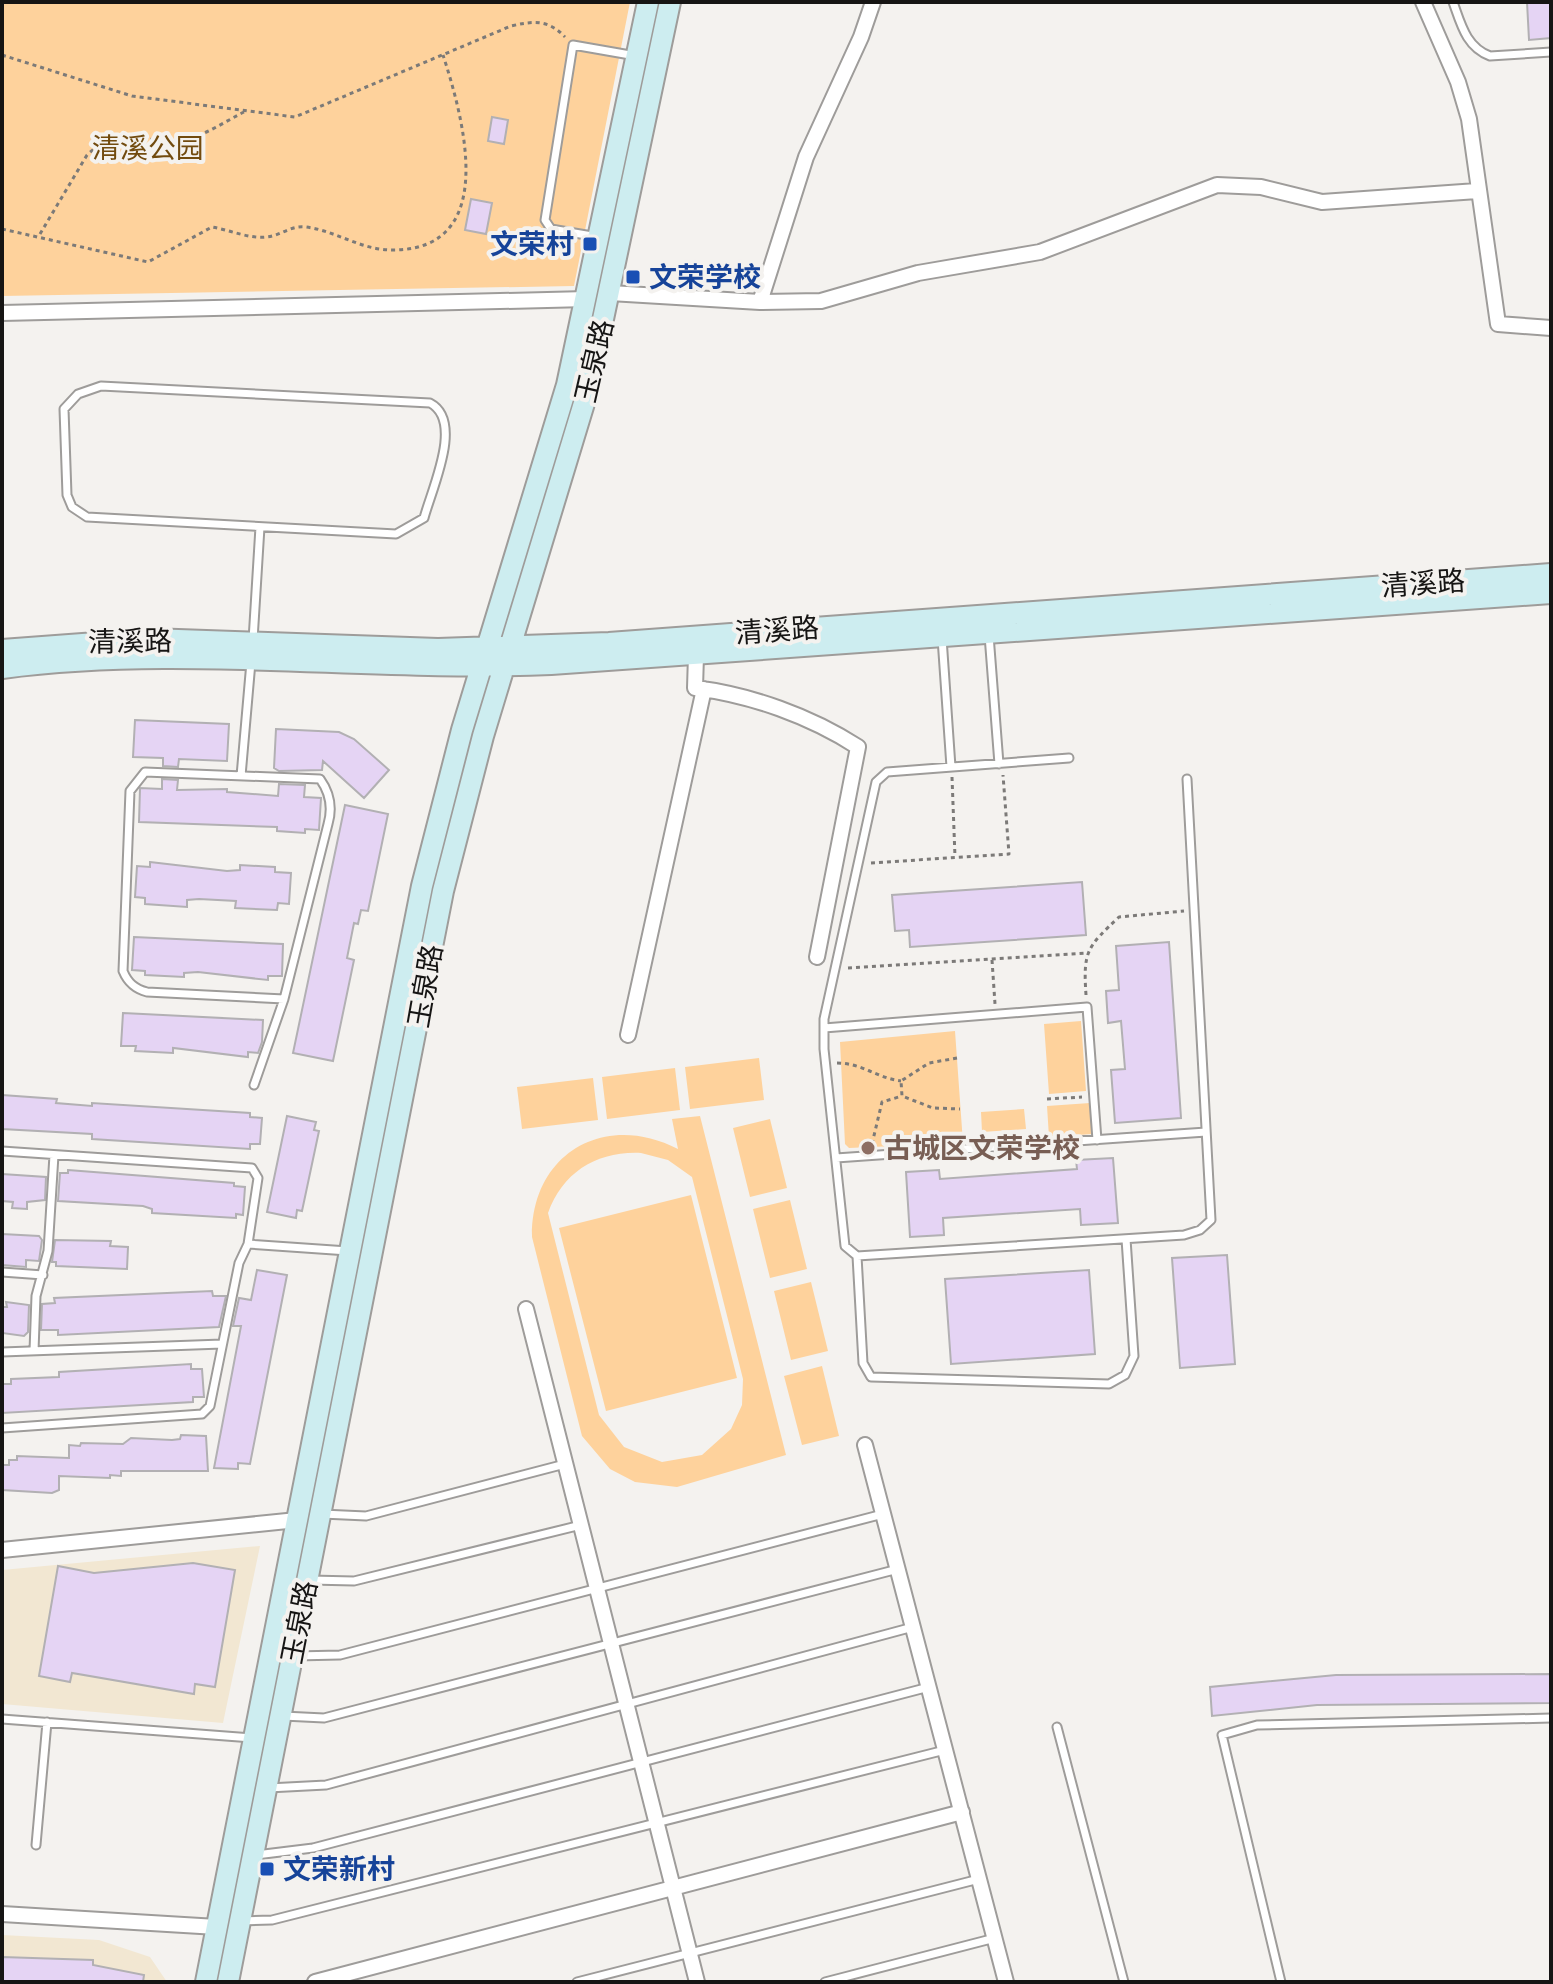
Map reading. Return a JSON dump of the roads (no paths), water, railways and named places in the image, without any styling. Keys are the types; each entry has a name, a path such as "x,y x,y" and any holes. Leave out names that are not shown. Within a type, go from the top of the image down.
{"main road":[{"name":"玉泉路","path":"206,1982 422,886 484,658 548,455 587,299 648,2"},
{"name":"玉泉路","path":"228,1982 443,891 506,657 569,461 610,293 670,2"},
{"name":"清溪路","path":"2,650 109,640 252,651 506,657 1551,574"},
{"name":"清溪路","path":"506,657 696,655 1551,593"},
{"name":"清溪路","path":"2,668 110,658 252,651"}],"street":[{"path":"760,302 806,157 861,37 873,2"},
{"path":"1423,2 1462,94 1469,119 1498,324 1551,328"},
{"path":"610,293 760,302 821,301 918,273 1040,252 1217,185 1261,187 1322,202 1477,191"},
{"path":"2,313 587,299"},
{"path":"696,655 695,688 724,692 824,725 858,747 817,957"},
{"path":"628,1035 704,689"},
{"path":"526,1309 697,1982"},
{"path":"865,1445 1006,1982"},
{"path":"2,1550 297,1520"},
{"path":"315,1982 962,1812"},
{"path":"2,1914 217,1927"}],"lane":[{"path":"1453,2 1466,36 1483,54 1551,52"},
{"path":"600,237 551,229 545,220 573,45 637,56"},
{"path":"101,386 430,403 445,418 447,434 424,518 409,529 396,534 260,527 87,517 76,512 67,495 64,409 78,394 101,386"},
{"path":"241,776 260,527"},
{"path":"989,635 1000,764"},
{"path":"942,638 951,767"},
{"path":"1069,758 887,772 876,782 824,1028 845,1246 857,1256 1192,1233 1211,1220 1187,779"},
{"path":"254,1085 284,999 330,815 329,797 320,779 145,772 133,784 123,971 131,985 147,992 284,999"},
{"path":"824,1028 1087,1007 1097,1140"},
{"path":"836,1158 1206,1132"},
{"path":"2,1151 252,1168 258,1178 248,1244 239,1263 210,1406 202,1414 2,1428"},
{"path":"34,1351 36,1296 48,1251 54,1155"},
{"path":"857,1256 863,1363 871,1377 1109,1384 1125,1375 1134,1356 1126,1239"},
{"path":"248,1244 350,1252"},
{"path":"2,1272 43,1275"},
{"path":"2,1352 222,1344"},
{"path":"320,1514 366,1516 565,1464"},
{"path":"292,1656 340,1655 883,1514"},
{"path":"307,1580 354,1581 581,1525"},
{"path":"280,1716 324,1718 898,1569"},
{"path":"266,1788 326,1785 913,1627"},
{"path":"253,1856 313,1848 929,1687"},
{"path":"1281,1982 1222,1735 1257,1725 1551,1718"},
{"path":"2,1719 254,1738"},
{"path":"36,1845 47,1722"},
{"path":"1057,1727 1124,1982"},
{"path":"240,1921 272,1920 945,1750"},
{"path":"577,1982 979,1879"},
{"path":"825,1982 995,1938"}],"place":[{"name":"文荣村","path":"590,244"},
{"name":"文荣学校","path":"633,277"},
{"name":"古城区文荣学校","path":"868,1148"},
{"name":"文荣新村","path":"267,1869"}],"park label":[{"name":"清溪公园","path":"148,148"}]}
